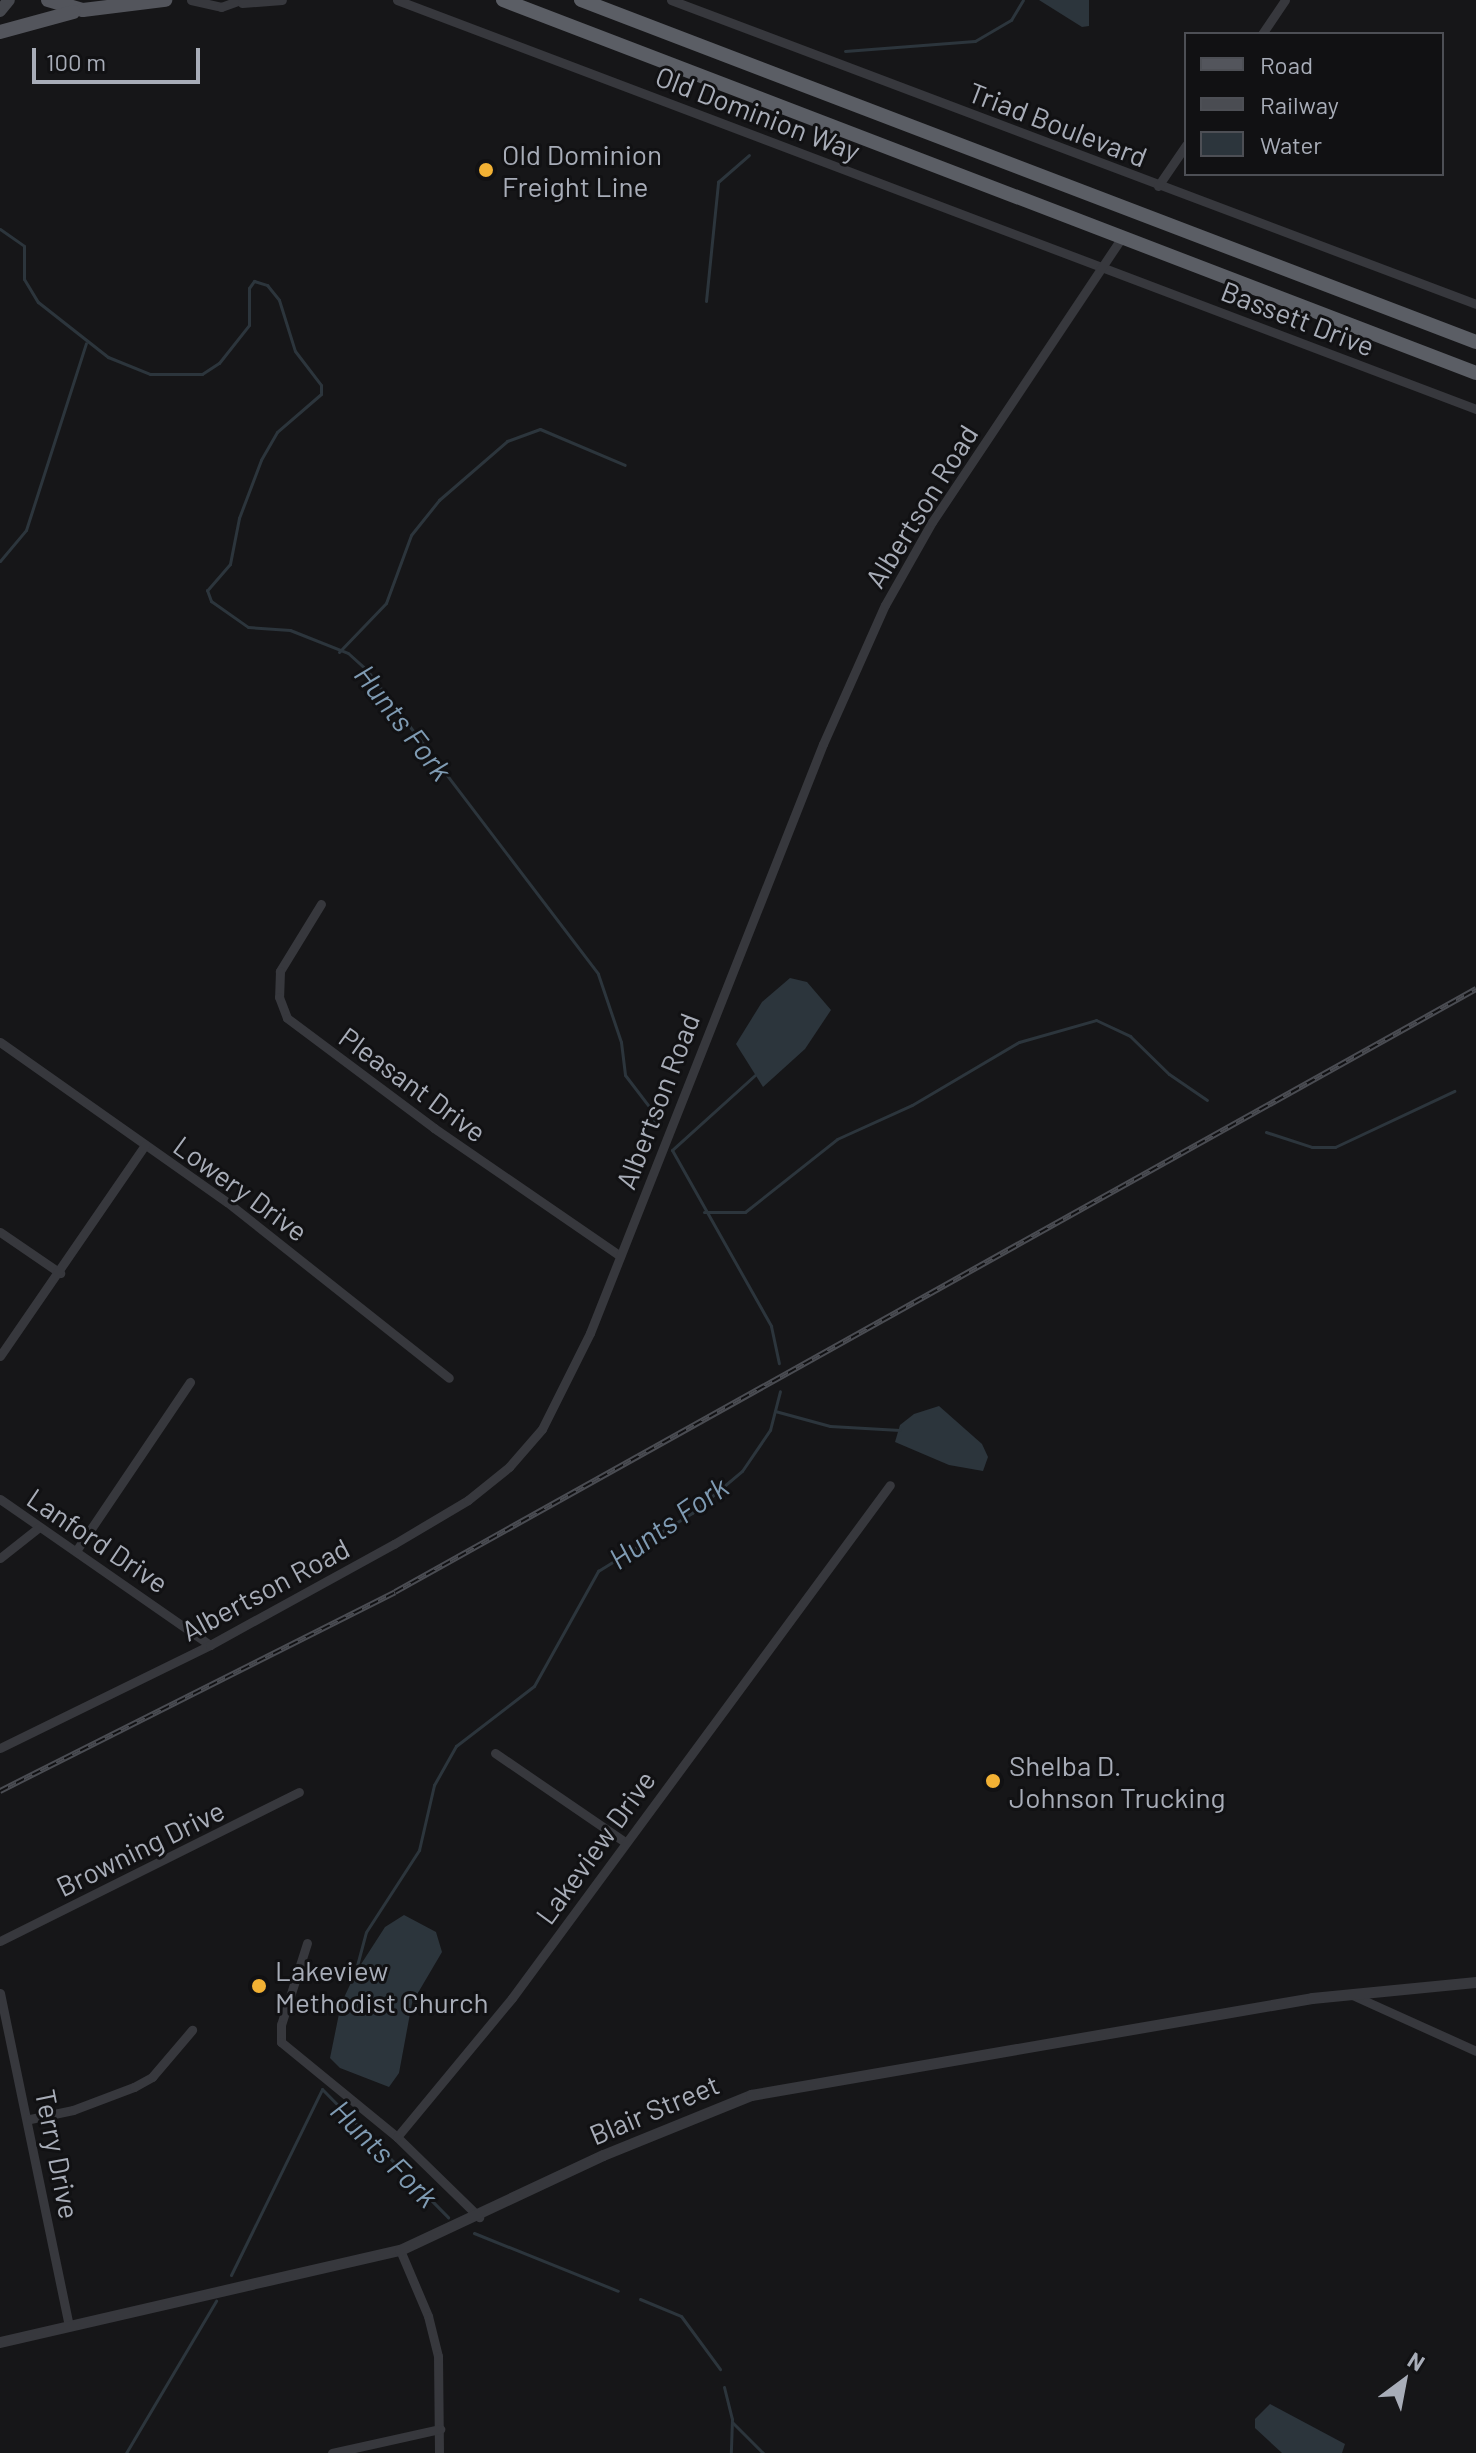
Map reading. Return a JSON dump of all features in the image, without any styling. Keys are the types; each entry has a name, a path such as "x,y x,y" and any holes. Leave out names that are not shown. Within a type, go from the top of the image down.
{"highway":[{"path":"493,0 533,11"},
{"path":"503,0 1476,373"},
{"path":"581,0 1476,342"}],"main road":[{"path":"0,11 9,0"},
{"path":"48,0 83,10"},
{"path":"0,32 83,10 165,0"}],"street":[{"path":"191,0 221,7 241,1 282,0"},
{"name":"Old Dominion Way","path":"397,0 1104,268"},
{"name":"Triad Boulevard","path":"671,0 1476,304"},
{"path":"1263,32 1285,0"},
{"path":"1158,186 1184,148"},
{"name":"Albertson Road","path":"0,1748 210,1645 394,1544 468,1500 509,1467 564,1392 840,703 885,605 932,522 1121,239"},
{"name":"Bassett Drive","path":"1104,268 1476,409"},
{"name":"Pleasant Drive","path":"321,904 280,971 279,997 287,1018 434,1128 620,1256"},
{"name":"Lowery Drive","path":"0,1042 296,1255 449,1378"},
{"path":"0,1356 60,1273 145,1145"},
{"path":"0,1232 60,1273"},
{"path":"76,1551 190,1382"},
{"name":"Lakeview Drive","path":"397,2137 512,1998 890,1485"},
{"name":"Lanford Drive","path":"0,1499 210,1645"},
{"path":"0,1558 38,1528"},
{"path":"495,1753 625,1842"},
{"name":"Browning Drive","path":"0,1941 299,1792"},
{"path":"307,1943 281,2025 281,2042 397,2137 479,2217"},
{"name":"Blair Street","path":"0,2342 400,2250 479,2217 603,2155 751,2095 862,2072 1347,1993 1476,1982"},
{"name":"Terry Drive","path":"0,1993 30,2119 69,2325"},
{"path":"1347,1993 1476,2051"},
{"path":"30,2119 73,2110 134,2087 152,2077 192,2030"},
{"path":"400,2250 433,2335 439,2453"},
{"path":"332,2453 440,2429"}],"water":[{"path":"1039,0 1089,0 1089,26 1082,27"},
{"path":"790,978 807,982 831,1010 805,1049 763,1087 736,1044 762,1002"},
{"path":"939,1406 982,1444 988,1457 983,1471 949,1465 895,1442 900,1425 914,1414"},
{"path":"404,1915 436,1932 442,1952 412,2003 399,2073 389,2087 340,2068 330,2058 341,2004 356,1972 385,1927"},
{"path":"1270,2404 1345,2444 1342,2453 1282,2453 1255,2428 1255,2419"}],"waterway":[{"path":"845,51 975,41 1011,20 1023,0"},
{"path":"706,301 718,182 749,155"},
{"name":"Hunts Fork","path":"0,229 24,246 24,279 38,302 108,357 150,374 202,374 219,363 249,325 249,288 254,281 267,285 279,300 295,351 321,385 321,394 277,432 261,460 239,518 230,564 207,590 211,601 248,627 290,630 348,653 366,669 598,974 621,1042 625,1075 651,1109 656,1127"},
{"path":"0,561 26,530 86,343"},
{"path":"339,652 386,603 411,535 439,500 507,441 540,429 625,465"},
{"path":"704,1212 745,1212 837,1139 912,1105 1019,1042 1096,1020 1130,1036 1169,1074 1207,1100"},
{"name":"Hunts Fork","path":"755,1075 672,1150 771,1326 779,1363"},
{"path":"1266,1132 1312,1147 1335,1147 1454,1091"},
{"name":"Hunts Fork","path":"355,1973 366,1932 419,1850 434,1785 456,1746 534,1686 598,1571 692,1513 742,1471 770,1430 780,1391"},
{"path":"775,1411 830,1426 900,1430"},
{"path":"231,2275 322,2089 448,2217"},
{"name":"Hunts Fork","path":"474,2233 618,2291"},
{"name":"Hunts Fork","path":"640,2299 681,2316 720,2369"},
{"path":"126,2453 216,2301"},
{"name":"Hunts Fork","path":"724,2387 732,2419 731,2453"},
{"path":"732,2422 763,2453"}],"railway":[{"path":"0,1791 395,1592 1476,989"}],"place":[{"name":"Old Dominion Freight Line","path":"486,170"},
{"name":"Shelba D. Johnson Trucking","path":"993,1781"},
{"name":"Lakeview Methodist Church","path":"259,1986"}]}
